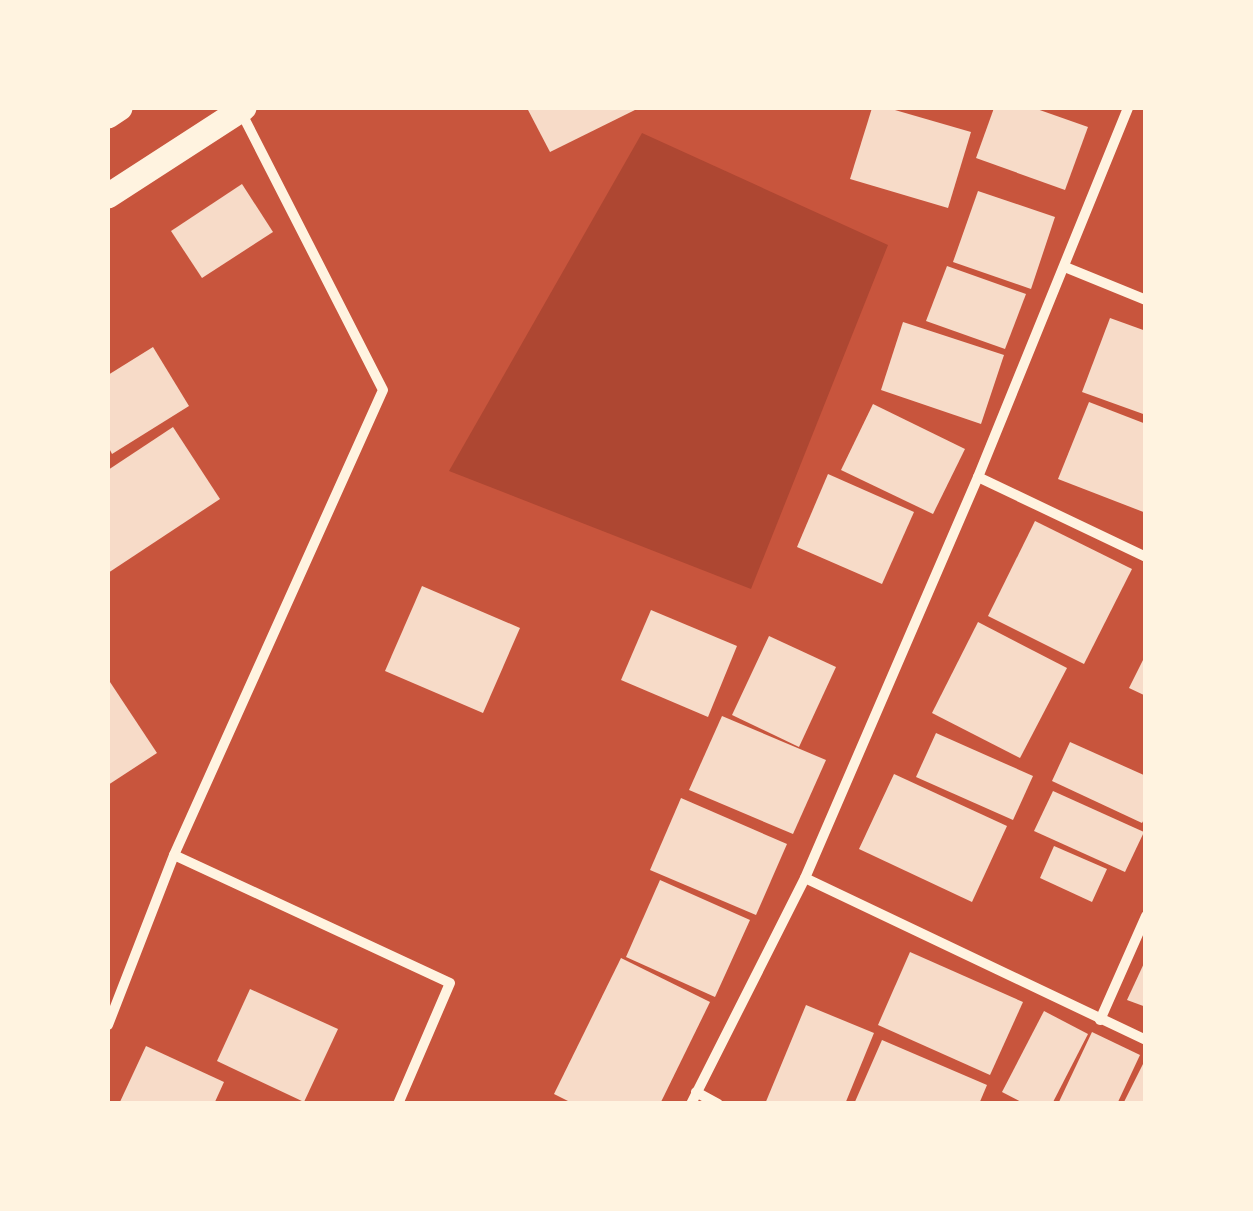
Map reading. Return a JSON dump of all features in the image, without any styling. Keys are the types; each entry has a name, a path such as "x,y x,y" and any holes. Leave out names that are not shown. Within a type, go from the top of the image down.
{"main road":[{"path":"108,116 120,108"},
{"path":"108,196 242,108"}],"street":[{"path":"108,1025 174,855 383,390 242,108"},
{"path":"718,1104 694,1098 805,878 978,477 1128,108"},
{"path":"1064,267 1146,300"},
{"path":"978,477 1146,557"},
{"path":"174,855 450,982 398,1104"},
{"path":"805,878 1146,1040"},
{"path":"1100,1020 1146,916"}],"shaded area":[{"path":"642,133 888,245 751,589 449,471"}],"building":[{"path":"527,108 639,108 550,152"},
{"path":"872,108 888,108 971,132 948,208 850,179"},
{"path":"994,108 1034,108 1088,127 1065,190 976,158"},
{"path":"242,184 273,232 202,278 171,231"},
{"path":"978,191 1055,217 1031,289 953,262"},
{"path":"947,266 1026,294 1005,349 926,321"},
{"path":"1110,318 1146,331 1146,415 1082,392"},
{"path":"903,322 1004,355 981,424 881,390"},
{"path":"153,347 189,406 112,454 108,446 108,375"},
{"path":"1089,402 1146,424 1146,513 1058,479"},
{"path":"873,404 965,449 933,514 841,470"},
{"path":"173,427 220,499 108,573 108,470"},
{"path":"828,474 914,512 882,584 797,547"},
{"path":"1035,521 1132,569 1084,664 988,616"},
{"path":"422,586 520,628 483,713 385,671"},
{"path":"651,610 737,646 708,717 621,680"},
{"path":"978,622 1067,668 1020,758 932,713"},
{"path":"769,636 836,667 799,747 732,715"},
{"path":"1146,654 1146,696 1129,688"},
{"path":"108,679 157,753 108,785"},
{"path":"722,716 826,760 793,834 689,790"},
{"path":"936,733 1033,776 1013,820 916,777"},
{"path":"1070,742 1146,776 1146,816 1142,823 1052,781"},
{"path":"894,774 1007,826 972,902 859,849"},
{"path":"1053,791 1144,832 1125,872 1034,831"},
{"path":"681,798 787,844 756,915 650,870"},
{"path":"1054,846 1107,869 1092,902 1040,878"},
{"path":"660,880 750,920 715,997 626,957"},
{"path":"910,952 1023,1002 990,1075 878,1025"},
{"path":"621,958 710,1002 660,1104 574,1104 554,1094"},
{"path":"1146,959 1146,1007 1127,1000"},
{"path":"250,989 338,1029 304,1102 217,1061"},
{"path":"806,1005 874,1033 845,1104 765,1104"},
{"path":"1044,1011 1088,1034 1052,1104 1025,1104 1002,1092"},
{"path":"1092,1032 1140,1055 1117,1104 1058,1104"},
{"path":"882,1040 987,1085 979,1104 854,1104"},
{"path":"146,1046 224,1082 214,1104 119,1104"},
{"path":"1146,1058 1146,1104 1123,1104"}]}
